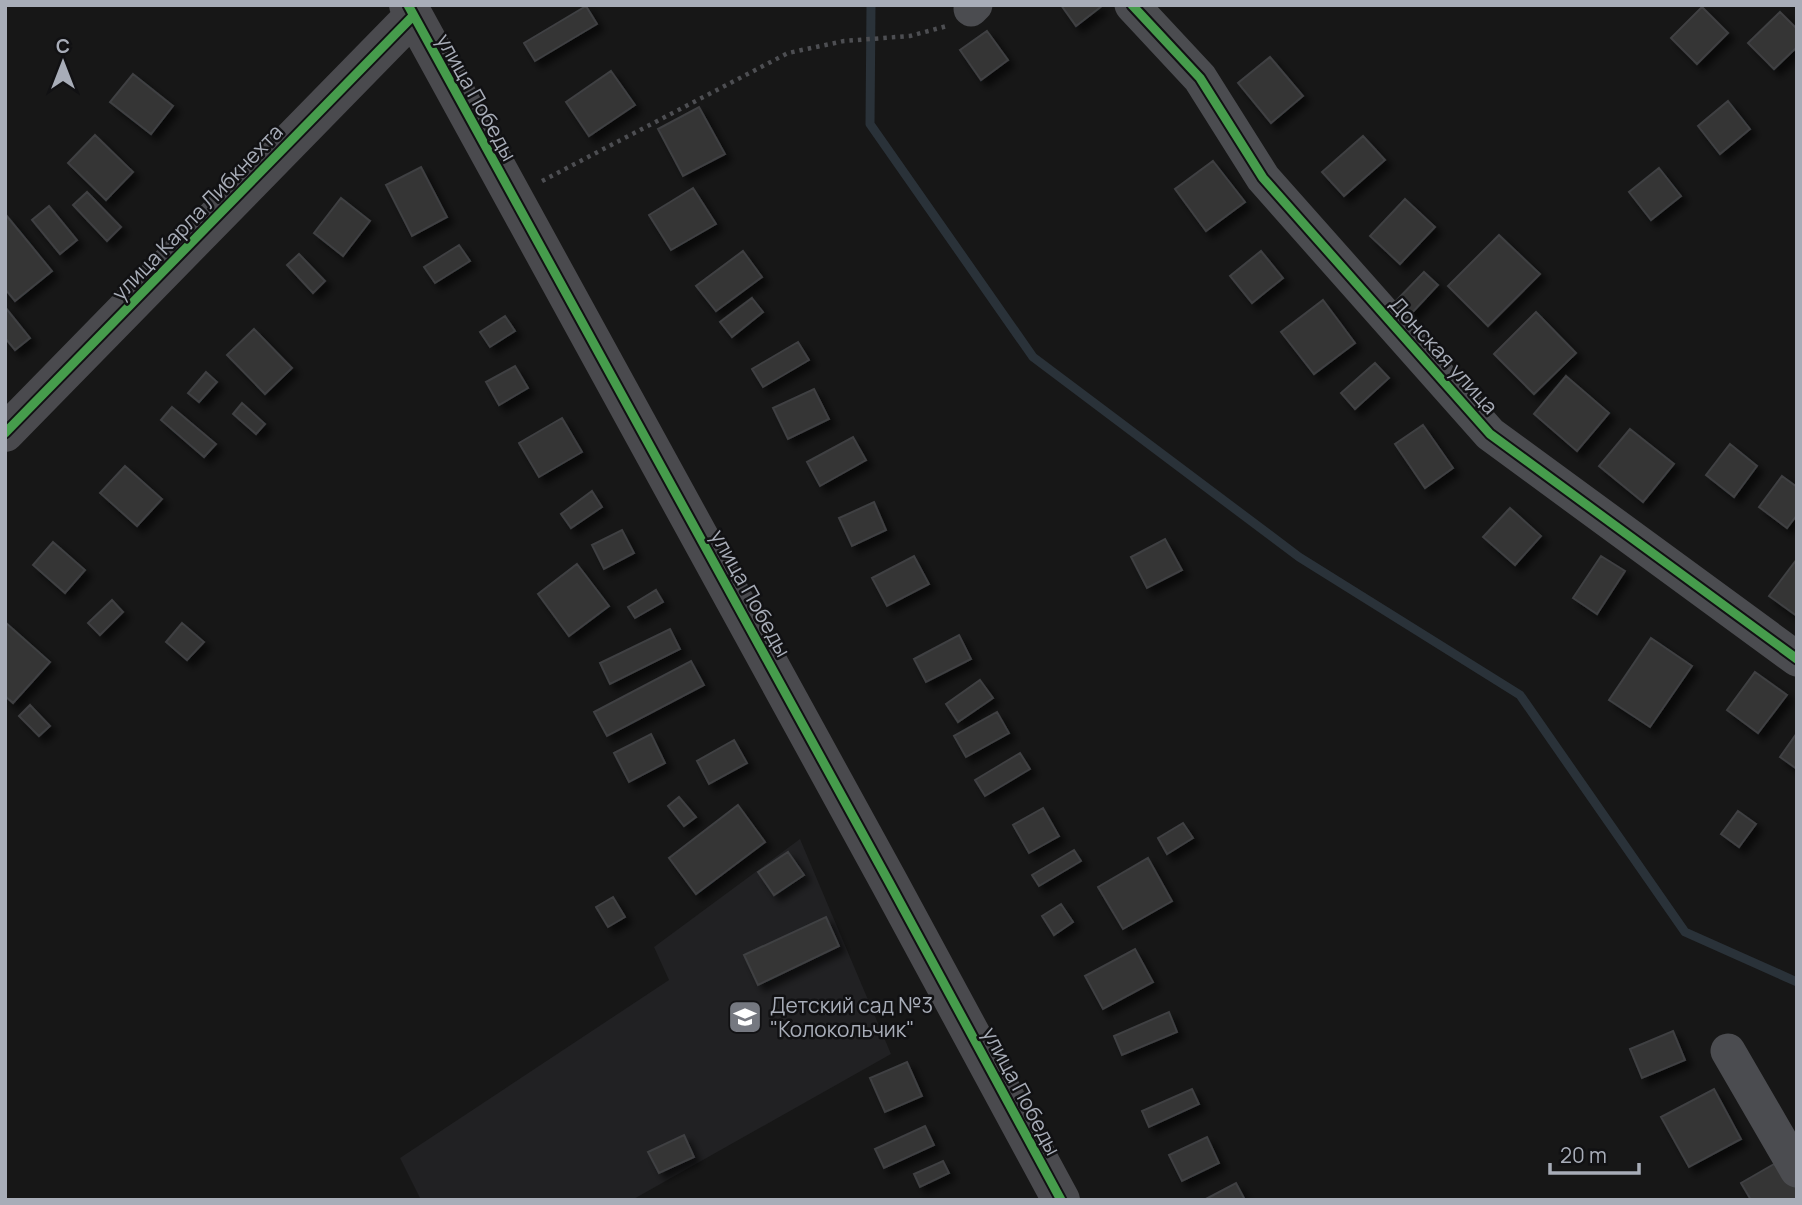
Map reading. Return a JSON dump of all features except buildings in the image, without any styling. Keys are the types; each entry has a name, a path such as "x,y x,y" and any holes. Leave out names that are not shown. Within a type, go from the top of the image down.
{"street":[{"name":"Донская улица","path":"1132,5 1200,78 1264,178 1490,434 1797,659"},
{"name":"улица Победы","path":"410,10 889,881 1060,1200"},
{"name":"улица Карла Либкнехта","path":"5,433 410,10"},
{"path":"1728,1051 1797,1170"}],"path":[{"path":"512,196 788,53 844,41 910,36"}],"shaded area":[{"name":"Детский сад №3 \"Колокольчик\"","path":"800,839 891,1054 632,1200 421,1200 400,1158 669,980 654,947"}],"waterway":[{"path":"871,5 870,124 1033,357 1299,557 1520,695 1685,932 1797,982"}],"cycle path":[{"path":"408,5 1061,1200"},
{"path":"1132,5 1200,78 1263,178 1490,434 1797,659"},
{"path":"5,433 413,16"}],"place":[{"name":"Детский сад №3 \"Колокольчик\"","path":"745,1017"}]}
